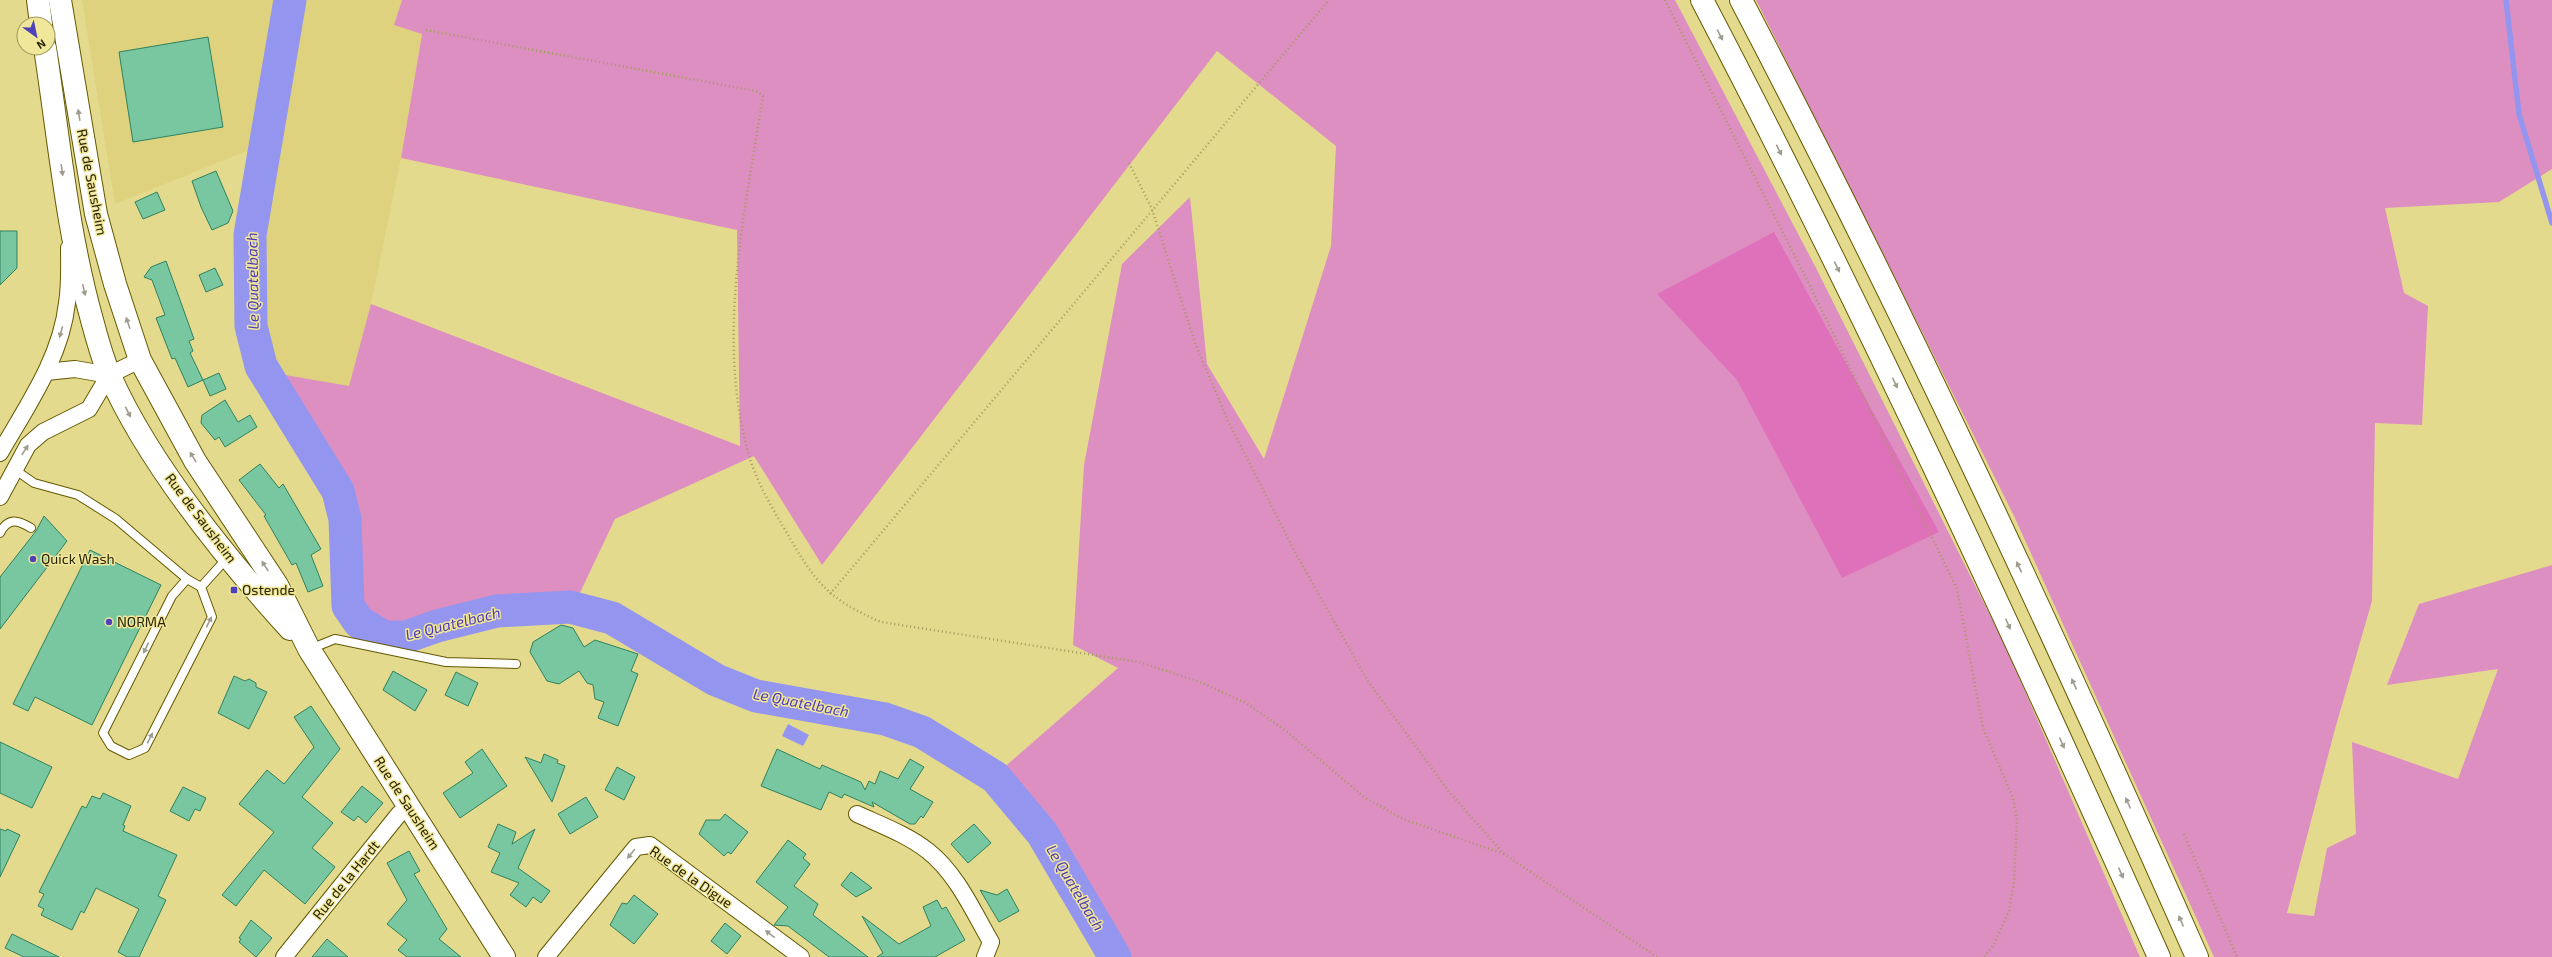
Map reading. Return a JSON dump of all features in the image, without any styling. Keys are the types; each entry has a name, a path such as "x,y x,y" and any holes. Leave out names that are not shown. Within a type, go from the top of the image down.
{"main road":[{"path":"38,0 40,16"},
{"name":"Rue de Sausheim","path":"60,0 96,214 114,284 140,360 195,461 277,585 310,649 504,957"},
{"path":"1702,0 1897,387 1996,596 2159,957"},
{"path":"1741,0 1867,248 1995,513 2115,773 2197,957"},
{"name":"Rue de Sausheim","path":"46,56 70,224 84,293 109,375 137,431 228,556 310,649"}],"street":[{"path":"0,453 46,372 61,333 67,303 70,224"},
{"path":"0,497 13,468 28,445 43,432 89,409 109,375 140,360"},
{"path":"46,372 75,369 109,375"},
{"path":"0,458 13,468"},
{"name":"Rue de la Hardt","path":"284,957 400,814 410,806"},
{"path":"857,814 892,830 928,851 956,882 991,942 985,957"},
{"name":"Rue de la Digue","path":"546,957 636,847 650,845 801,957"}],"lane":[{"path":"13,468 34,483 78,495 110,515 187,579 201,587 212,616 145,748 129,755 111,746 104,733 172,596 187,579"},
{"path":"0,533 4,526 11,521 18,520 31,528"},
{"path":"201,587 228,556"},
{"path":"310,649 335,639 446,662 516,664"}],"path":[{"path":"830,594 1329,0"},
{"path":"1665,0 1811,288 1957,589 1983,728 2013,798 2017,820 2014,882 2009,910 1993,946 1984,957"},
{"path":"426,30 756,91 763,96 744,214 734,312 736,400 748,454 773,510 808,570 830,594 850,608 881,622 971,638 1139,662 1200,682 1246,702 1286,732 1364,797 1403,819 1504,854"},
{"path":"1129,163 1152,209 1195,343 1219,400 1295,552 1367,680 1388,711 1450,793 1504,854 1657,957"},
{"path":"2184,834 2237,957"}],"shaded area":[{"path":"82,0 402,0 394,25 422,33 401,158 371,304 349,386 268,372 254,148 115,204"},
{"path":"402,0 1675,0 1815,266 2005,645 2140,957 1125,957 1053,833 1001,770 1118,668 1073,645 1084,465 1122,264 1190,197 1207,364 1264,459 1331,246 1336,146 1217,51 822,565 754,456 615,519 577,599 495,605 391,625 356,602 348,489 268,372 349,386 371,304 740,446 737,230 401,158 422,34 394,25"},
{"path":"1756,0 2552,0 2552,169 2499,202 2385,208 2404,293 2428,306 2422,425 2375,423 2372,601 2335,729 2287,913 2314,916 2327,848 2356,834 2352,742 2458,779 2498,669 2387,685 2419,604 2552,565 2552,957 2214,957 2014,516"},
{"path":"1774,232 1939,532 1842,578 1737,380 1657,294"}],"water":[{"path":"788,724 809,735 803,746 782,736"}],"building":[{"path":"208,37 223,127 133,142 119,52"},
{"path":"216,171 233,211 228,223 212,230 201,207 192,181"},
{"path":"157,192 165,210 143,219 135,202"},
{"path":"0,231 17,231 17,268 0,285"},
{"path":"166,261 194,339 189,341 193,351 190,353 203,380 188,387 175,358 172,359 156,318 165,315 152,280 144,277 151,267"},
{"path":"215,268 223,285 206,292 199,275"},
{"path":"219,373 226,389 210,396 203,380"},
{"path":"225,400 238,422 250,415 257,427 225,447 219,437 215,440 201,423 202,415"},
{"path":"260,464 279,488 283,484 321,549 311,555 323,586 308,592 296,563 292,565 264,516 266,515 239,480"},
{"name":"Quick Wash","path":"44,516 67,541 0,629 0,577 36,531"},
{"path":"90,550 161,585 92,725 35,697 28,711 13,704"},
{"path":"561,625 573,628 584,647 595,640 638,654 631,671 638,674 618,726 598,718 604,702 595,699 593,685 587,683 579,671 559,684 547,681 530,652 533,642"},
{"path":"393,671 427,690 415,711 383,690"},
{"path":"456,672 478,683 468,706 445,695"},
{"path":"234,676 245,681 249,679 256,683 256,687 267,692 249,729 218,713"},
{"path":"311,706 340,749 302,797 333,823 312,848 335,867 305,904 264,870 236,906 222,895 274,832 239,804 267,770 284,784 314,747 294,717"},
{"path":"0,742 52,767 32,808 0,793"},
{"path":"482,749 507,786 460,818 443,793 473,773 465,762"},
{"path":"777,749 820,769 822,765 861,782 865,790 869,781 875,784 880,771 898,779 910,759 924,767 910,789 933,802 923,818 921,816 915,824 910,824 872,802 874,807 844,794 842,798 829,792 821,810 761,786"},
{"path":"544,754 558,760 557,763 565,766 552,802 525,757 541,763"},
{"path":"617,767 635,777 624,800 605,790"},
{"path":"362,786 383,803 366,823 358,816 354,821 341,812"},
{"path":"183,787 206,798 200,811 195,809 189,821 170,811"},
{"path":"103,793 131,806 123,825 125,826 123,831 177,855 158,896 166,900 139,957 127,957 118,952 139,909 96,888 84,913 81,911 72,930 41,915 44,909 38,906 44,894 39,892 82,806 86,808 92,796 100,799"},
{"path":"586,797 598,817 570,834 558,814"},
{"path":"725,814 748,832 731,854 728,852 724,856 699,834 706,820 720,820"},
{"path":"498,824 516,832 512,844 535,829 518,868 550,891 541,903 533,897 526,907 510,895 519,883 491,872 500,853 488,847"},
{"path":"974,824 991,843 968,863 951,844"},
{"path":"0,829 6,831 7,829 20,835 0,877"},
{"path":"788,840 806,854 803,858 810,864 794,886 818,904 813,915 868,957 829,957 788,926 774,925 788,907 756,882"},
{"path":"409,851 420,871 414,874 447,929 439,939 461,957 407,957 398,950 407,940 387,924 407,900 387,863"},
{"path":"851,872 872,888 856,897 841,885"},
{"path":"1007,889 1019,911 999,922 980,890 997,895"},
{"path":"634,895 658,914 634,944 610,925 622,903 627,904"},
{"path":"937,900 942,909 946,907 965,940 935,957 877,957 883,953 862,916 899,944 931,926 923,907"},
{"path":"251,920 272,938 256,957 239,942 241,939 239,938"},
{"path":"725,923 741,936 727,954 711,941"},
{"path":"12,934 59,957 24,957 5,948"},
{"path":"327,939 348,957 312,957"}],"waterway":[{"name":"Le Quatelbach","path":"290,0 250,235 251,326 261,366 338,491 345,519 348,606 359,622 384,637 406,637 437,626 497,611 570,607 612,618 716,680 756,696 885,719 922,732 995,777 1042,833 1115,957"},
{"path":"2506,0 2519,114 2552,223"}],"place":[{"name":"Quick Wash","path":"33,559"},
{"name":"Ostende","path":"234,590"},
{"name":"NORMA","path":"109,622"}]}
